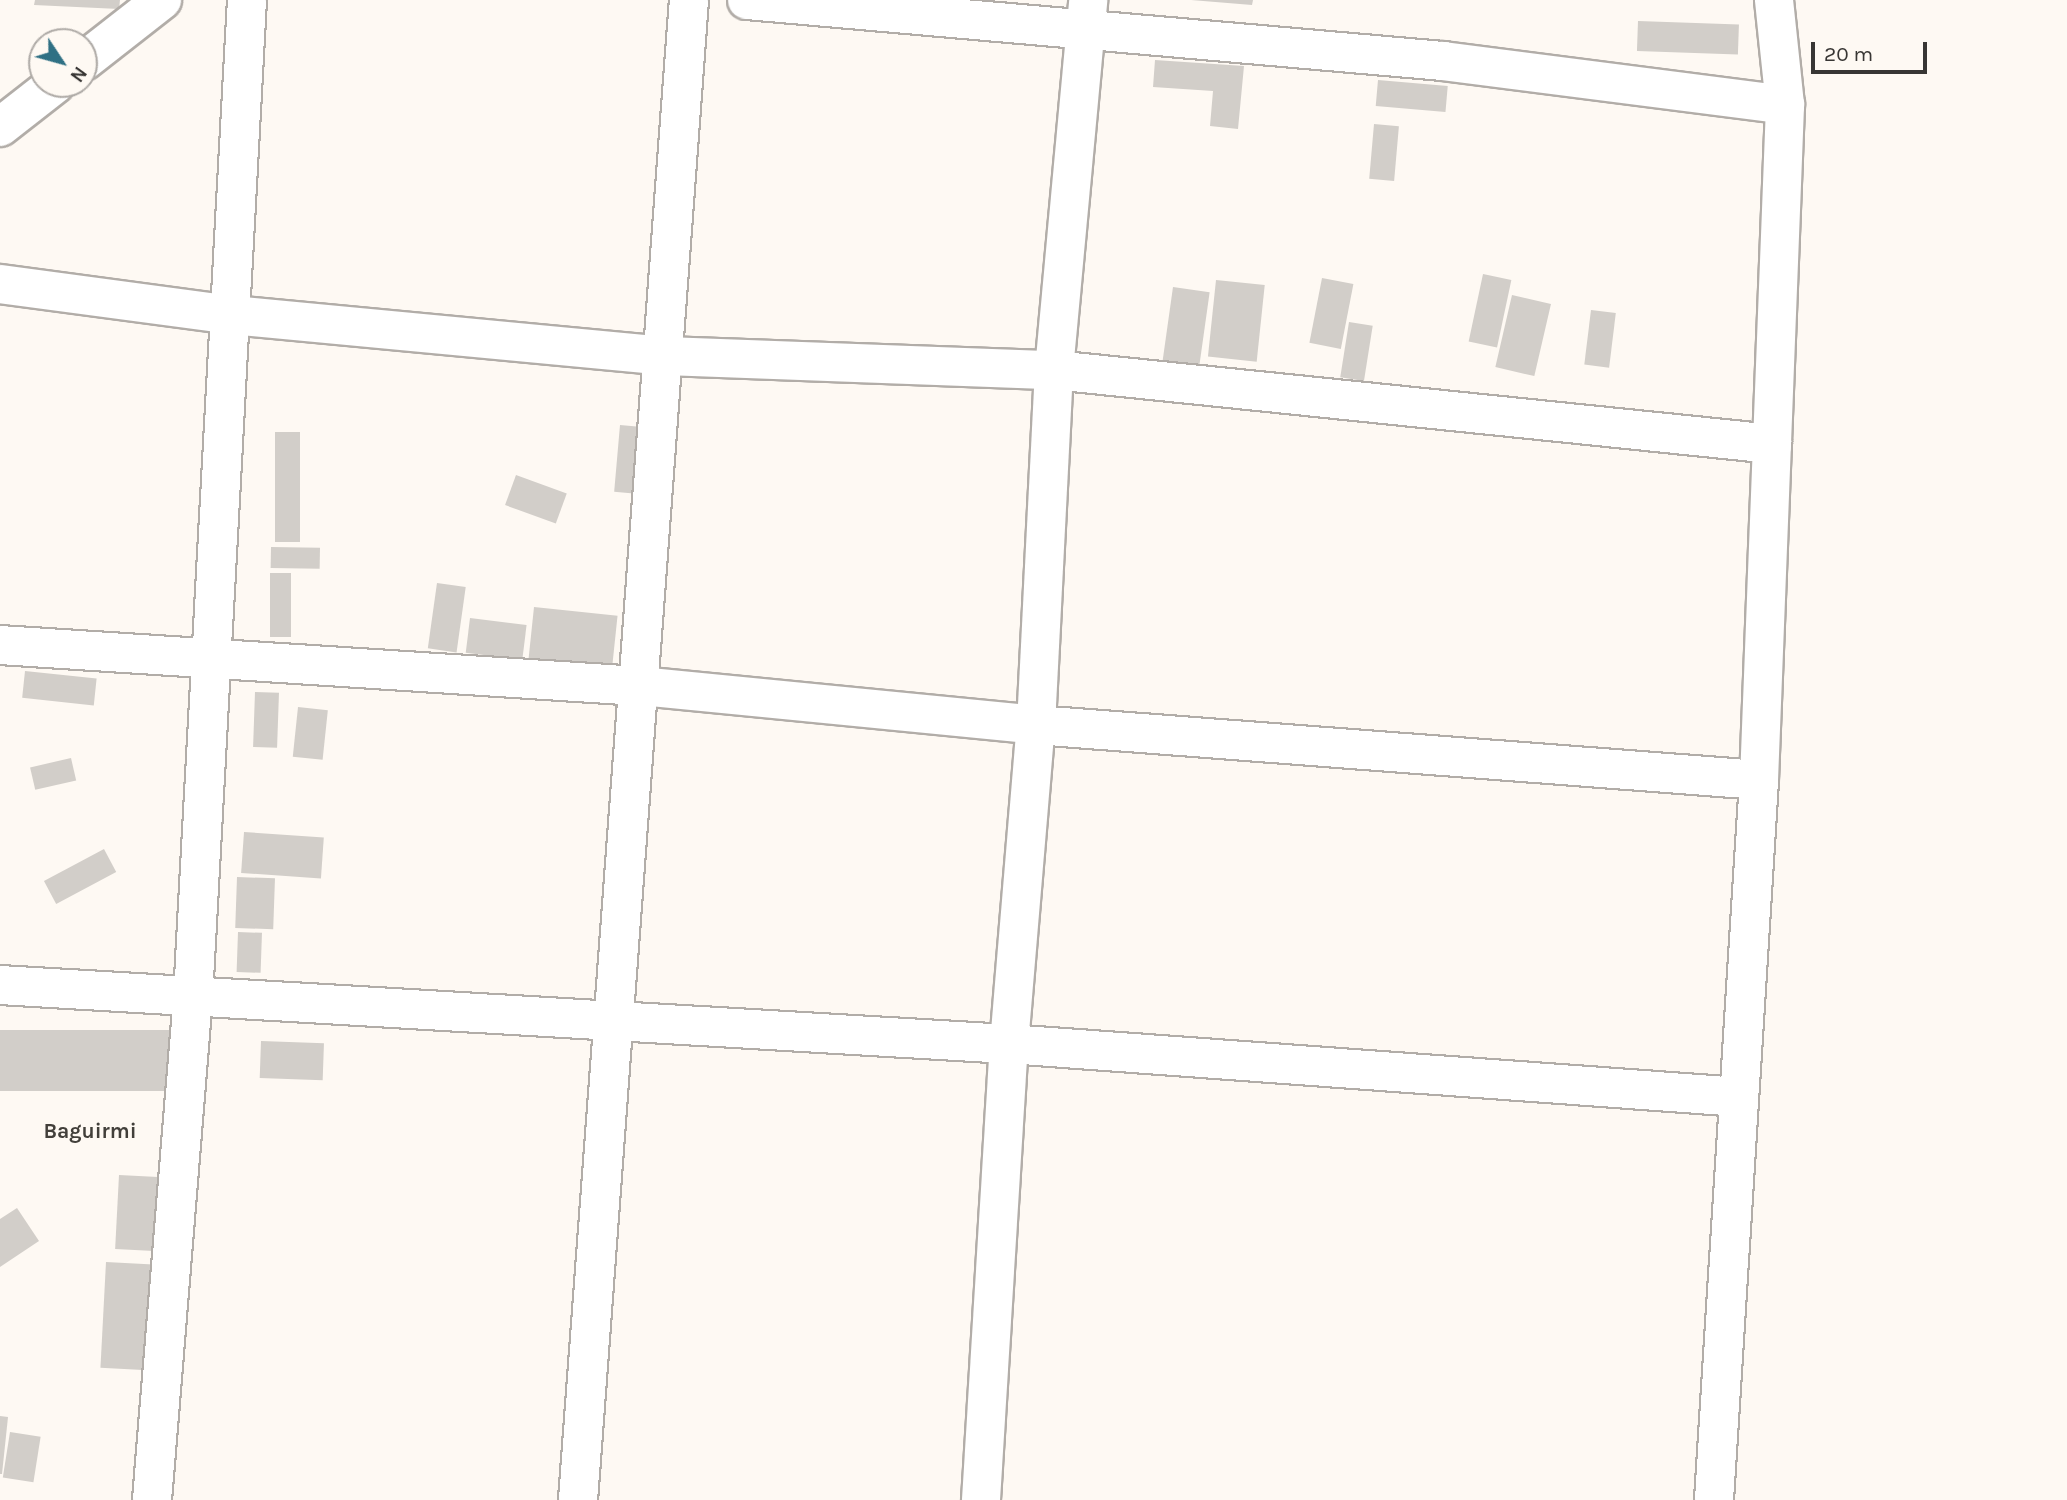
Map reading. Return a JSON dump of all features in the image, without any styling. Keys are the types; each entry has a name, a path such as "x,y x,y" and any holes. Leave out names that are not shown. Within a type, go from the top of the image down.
{"street":[{"path":"98,50 163,0"},
{"path":"152,1500 193,997 210,657 233,315 247,0"},
{"path":"578,1500 616,1023 689,0"},
{"path":"747,0 1087,13 1786,104"},
{"path":"1714,1500 1759,780 1786,104 1774,0"},
{"path":"981,1500 1009,1044 1036,725 1054,370 1087,13"},
{"path":"0,127 37,98"},
{"path":"0,284 233,315 664,355 1054,370 1772,444"},
{"path":"0,645 640,686 1036,725 1759,780"},
{"path":"0,985 1009,1044 1739,1097"}],"building":[{"path":"35,0 120,0 119,9 34,5"},
{"path":"1191,0 1253,0 1252,5"},
{"path":"1638,21 1739,25 1738,55 1637,51"},
{"path":"1155,60 1244,66 1238,129 1210,126 1213,91 1153,87"},
{"path":"1378,80 1448,86 1445,112 1376,106"},
{"path":"1374,124 1399,126 1394,181 1369,179"},
{"path":"1483,274 1511,280 1497,348 1469,341"},
{"path":"1322,278 1353,284 1341,349 1309,343"},
{"path":"1216,280 1265,285 1257,362 1208,357"},
{"path":"1173,287 1210,292 1199,365 1163,360"},
{"path":"1512,295 1551,304 1534,376 1495,367"},
{"path":"1591,310 1616,313 1609,368 1584,365"},
{"path":"1349,322 1373,326 1364,381 1340,377"},
{"path":"620,425 645,427 639,494 614,492"},
{"path":"275,432 300,432 300,542 275,542"},
{"path":"516,475 567,493 556,524 505,505"},
{"path":"271,547 320,548 320,569 271,568"},
{"path":"270,573 291,573 291,637 270,637"},
{"path":"437,583 466,587 457,652 428,648"},
{"path":"534,607 618,616 612,667 529,659"},
{"path":"470,618 527,625 522,660 466,653"},
{"path":"25,671 97,679 94,705 22,698"},
{"path":"255,692 279,693 277,748 253,747"},
{"path":"298,707 328,710 323,760 293,757"},
{"path":"71,758 76,780 35,790 30,767"},
{"path":"244,832 324,838 321,878 241,873"},
{"path":"104,849 116,872 56,904 44,881"},
{"path":"237,877 275,878 273,929 235,928"},
{"path":"238,932 262,933 261,973 237,972"},
{"path":"0,1030 173,1030 173,1091 0,1091"},
{"path":"261,1041 324,1043 323,1080 260,1078"},
{"path":"119,1175 158,1177 154,1251 115,1249"},
{"path":"17,1208 39,1241 0,1267 0,1219"},
{"path":"106,1262 158,1265 152,1371 100,1368"},
{"path":"0,1416 8,1417 2,1474 0,1474"},
{"path":"10,1432 41,1437 33,1482 3,1477"}],"district":[{"name":"Baguirmi","path":"90,1131"}]}
